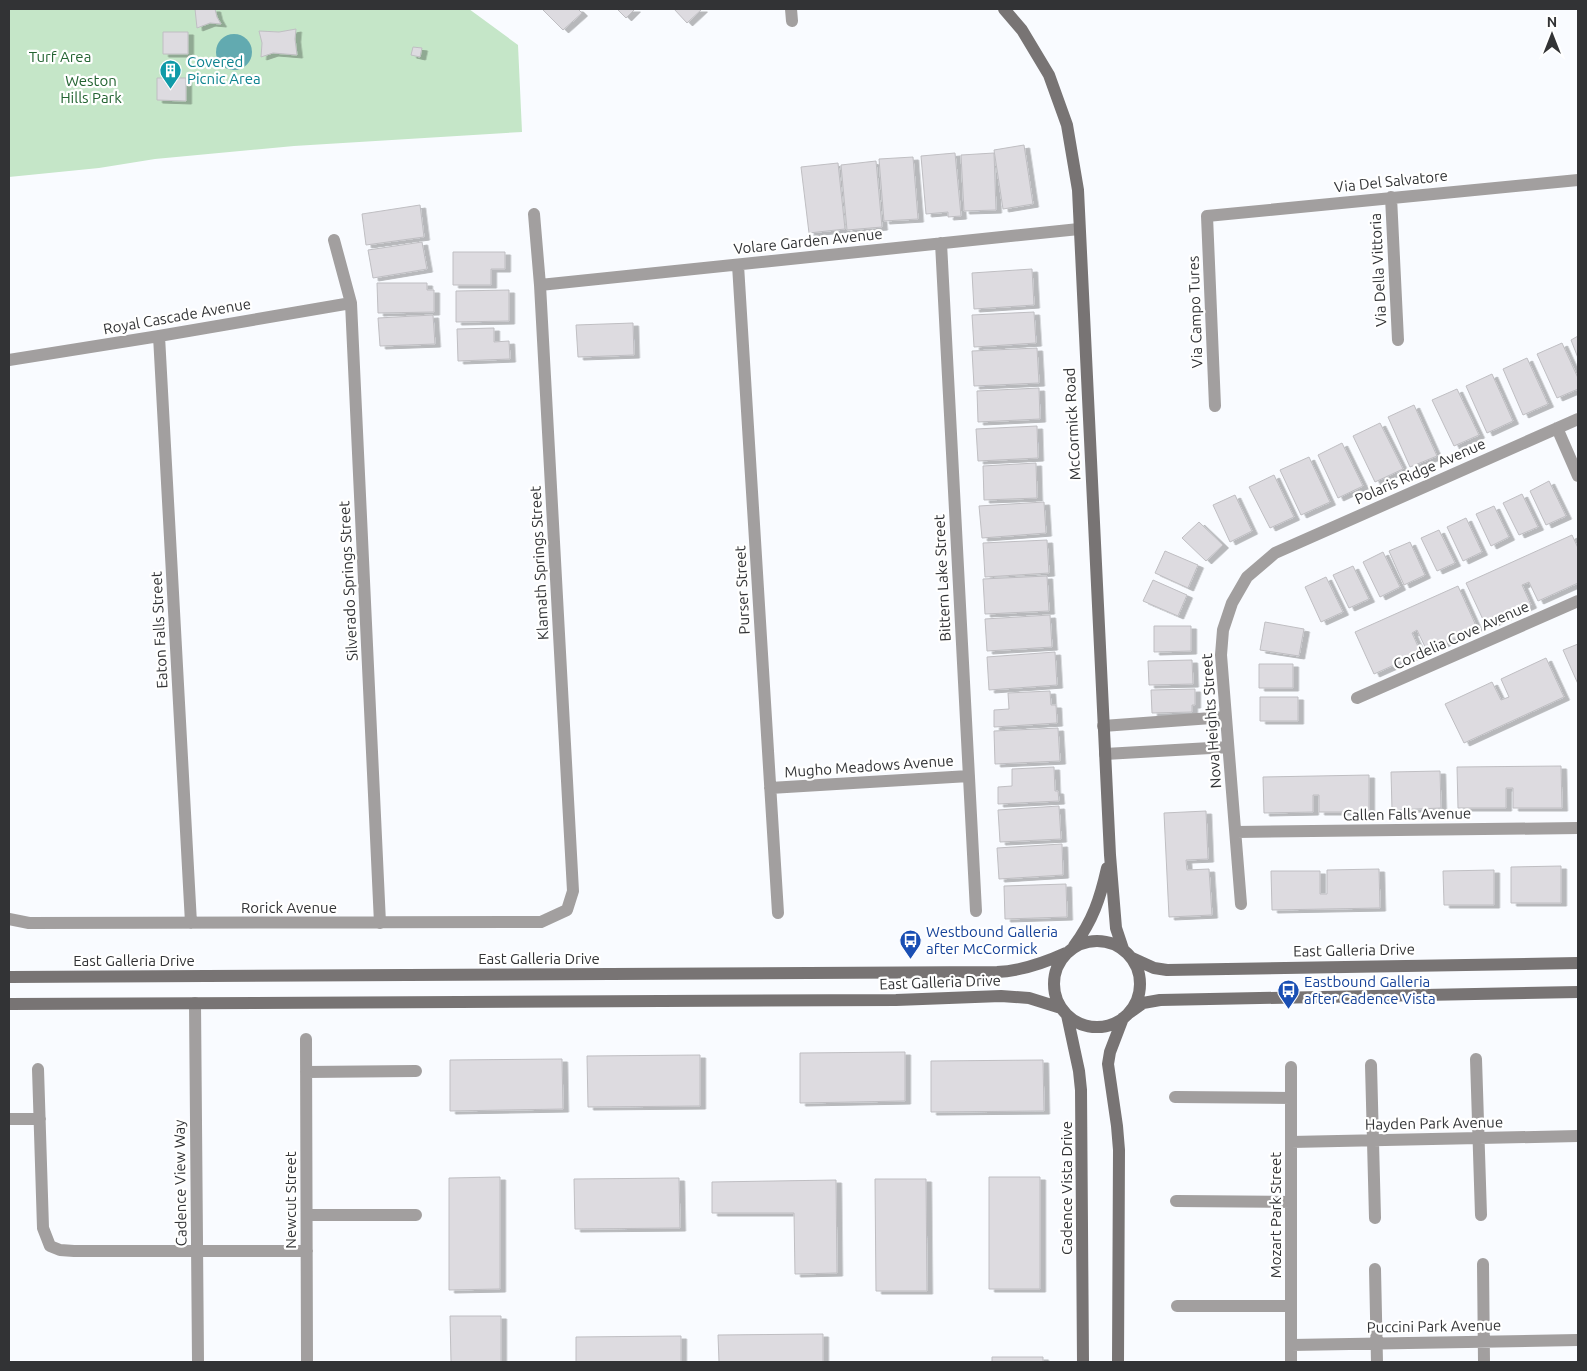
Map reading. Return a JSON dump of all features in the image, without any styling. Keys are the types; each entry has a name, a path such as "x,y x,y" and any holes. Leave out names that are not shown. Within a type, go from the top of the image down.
{"main road":[{"name":"McCormick Road","path":"1004,9 1022,30 1049,75 1067,124 1078,190 1102,726 1110,855 1116,928 1118,937 1128,954"},
{"name":"McCormick Road","path":"1070,950 1091,922 1101,894 1110,855"},
{"path":"1118,1362 1119,1150 1108,1064 1110,1052 1126,1016 1137,1000 1140,988 1138,970 1128,954 1112,943 1097,940 1080,944 1070,950 1057,967 1054,975 1054,992 1064,1012 1074,1021 1091,1027 1109,1025 1126,1016 1143,1003 1160,1000 1578,992"},
{"name":"East Galleria Drive","path":"9,977 997,972 1025,968 1070,950"},
{"name":"East Galleria Drive","path":"1128,954 1154,968 1167,970 1578,963"},
{"name":"East Galleria Drive","path":"9,1004 896,1000 1001,996 1029,998 1064,1012"},
{"name":"Cadence Vista Drive","path":"1064,1012 1079,1071 1081,1090 1083,1362"}],"street":[{"path":"1578,180 1578,192"},
{"name":"Via Del Salvatore","path":"1207,216 1578,180"},
{"name":"Via Della Vittoria","path":"1391,198 1398,340"},
{"name":"Klamath Springs Street","path":"534,214 540,285 573,891 567,910"},
{"name":"Via Campo Tures","path":"1207,216 1215,406"},
{"name":"Volare Garden Avenue","path":"540,285 1079,229"},
{"name":"Silverado Springs Street","path":"334,240 351,303 380,923"},
{"name":"Bittern Lake Street","path":"941,243 976,911"},
{"name":"Purser Street","path":"738,265 778,913"},
{"name":"Royal Cascade Avenue","path":"9,360 351,303"},
{"name":"Eaton Falls Street","path":"160,336 192,923"},
{"name":"Polaris Ridge Avenue","path":"1275,553 1578,419"},
{"path":"1557,428 1578,476"},
{"name":"Nova Heights Street","path":"1241,904 1220,655 1223,630 1232,603 1247,577 1275,553"},
{"name":"Cordelia Cove Avenue","path":"1358,698 1578,601"},
{"path":"1102,726 1225,717"},
{"path":"1104,754 1228,746"},
{"name":"Mugho Meadows Avenue","path":"770,788 969,776"},
{"name":"Callen Falls Avenue","path":"1236,832 1578,828"},
{"name":"Rorick Avenue","path":"9,919 29,923 541,922 567,910"},
{"name":"Cadence View Way","path":"195,1003 198,1362"},
{"name":"Newcut Street","path":"306,1039 306,1362"},
{"path":"1476,1059 1481,1215"},
{"path":"1370,1065 1375,1218"},
{"name":"Mozart Park Street","path":"1291,1362 1292,1067"},
{"path":"38,1070 43,1228 50,1246 60,1250 74,1251 306,1251"},
{"path":"306,1072 416,1071"},
{"path":"1175,1097 1292,1098"},
{"path":"9,1119 40,1119"},
{"name":"Hayden Park Avenue","path":"1291,1142 1578,1136"},
{"path":"1176,1201 1291,1202"},
{"path":"306,1215 416,1215"},
{"path":"1483,1264 1484,1362"},
{"path":"1375,1269 1377,1362"},
{"path":"1177,1306 1291,1306"},
{"name":"Puccini Park Avenue","path":"1291,1345 1578,1340"}],"green space":[{"name":"Weston Hills Park","path":"9,9 469,9 518,45 522,132 294,146 155,159 99,168 9,177"}],"water":[{"path":"234,34 241,35 247,39 251,45 251,59 247,65 241,69 234,70 227,69 221,65 217,59 216,52 217,45 221,39 227,35"}],"building":[{"path":"195,9 215,9 221,24 210,23 197,28"},
{"path":"542,9 578,9 582,13 563,30"},
{"path":"617,9 635,9 626,18"},
{"path":"674,9 702,9 687,23"},
{"path":"296,29 297,55 273,53 261,57 262,43 259,31 279,32"},
{"path":"163,32 188,32 188,54 163,54"},
{"path":"413,47 422,48 420,57 411,55"},
{"name":"Covered Picnic Area","path":"157,78 186,78 186,101 157,100"},
{"path":"1024,145 1033,204 1003,209 994,150"},
{"path":"955,153 961,216 948,217 948,212 926,214 921,156"},
{"path":"994,153 996,210 964,211 961,155"},
{"path":"913,157 918,219 884,221 879,159"},
{"path":"876,161 882,227 847,230 841,165"},
{"path":"838,163 845,229 809,233 801,167"},
{"path":"420,205 424,237 366,245 362,214"},
{"path":"422,242 427,269 373,278 368,250"},
{"path":"453,252 505,252 505,269 491,269 491,285 453,285"},
{"path":"1032,269 1034,305 974,309 972,273"},
{"path":"377,283 427,283 427,290 434,290 434,312 378,313"},
{"path":"509,290 509,321 456,322 456,291"},
{"path":"1034,312 1036,343 974,347 972,315"},
{"path":"433,315 435,344 380,346 378,318"},
{"path":"633,323 634,355 578,357 576,325"},
{"path":"494,328 494,342 509,341 510,359 458,361 457,329"},
{"path":"1578,336 1578,358 1571,340"},
{"path":"1562,343 1578,378 1578,389 1557,398 1537,354"},
{"path":"1037,348 1039,383 974,386 972,351"},
{"path":"1527,358 1548,404 1523,415 1503,369"},
{"path":"1492,374 1513,421 1487,433 1466,386"},
{"path":"1039,388 1040,419 978,422 977,391"},
{"path":"1457,389 1479,435 1454,446 1432,400"},
{"path":"1414,405 1437,456 1410,467 1388,417"},
{"path":"1380,423 1403,469 1375,482 1353,436"},
{"path":"1037,426 1038,458 978,461 976,429"},
{"path":"1342,443 1363,486 1338,498 1318,455"},
{"path":"1309,457 1330,502 1301,515 1280,470"},
{"path":"1036,463 1037,498 984,500 983,466"},
{"path":"1274,475 1294,517 1270,528 1249,487"},
{"path":"1549,481 1566,516 1546,525 1530,491"},
{"path":"1522,494 1538,527 1519,535 1503,503"},
{"path":"1235,495 1252,531 1230,542 1213,505"},
{"path":"1044,502 1046,533 982,538 979,506"},
{"path":"1494,506 1509,537 1491,546 1476,514"},
{"path":"1466,518 1482,552 1463,561 1447,527"},
{"path":"1199,522 1223,545 1206,561 1182,538"},
{"path":"1439,530 1455,563 1437,571 1421,538"},
{"path":"1572,535 1578,548 1578,583 1538,601 1529,582 1522,585 1531,605 1486,626 1466,583"},
{"path":"1047,540 1049,573 985,577 983,543"},
{"path":"1410,542 1425,575 1404,585 1389,551"},
{"path":"1165,551 1198,565 1188,588 1155,573"},
{"path":"1383,552 1400,587 1380,597 1363,562"},
{"path":"1353,566 1369,599 1349,608 1333,575"},
{"path":"1047,576 1049,611 985,614 983,579"},
{"path":"1326,577 1343,612 1321,622 1305,587"},
{"path":"1153,580 1187,595 1178,616 1143,601"},
{"path":"1458,586 1477,628 1427,651 1417,630 1412,633 1421,653 1374,674 1355,632"},
{"path":"1050,615 1052,647 987,651 985,619"},
{"path":"1265,622 1304,629 1299,656 1260,650"},
{"path":"1154,626 1191,626 1191,651 1154,652"},
{"path":"1578,644 1578,684 1563,650"},
{"path":"1055,652 1057,685 989,690 987,657"},
{"path":"1546,658 1564,697 1464,743 1445,704 1492,682 1501,700 1509,697 1501,679"},
{"path":"1192,660 1193,684 1149,685 1148,661"},
{"path":"1259,664 1293,664 1293,688 1259,688"},
{"path":"1195,689 1195,705 1192,705 1192,712 1152,713 1151,690"},
{"path":"1050,691 1051,705 1056,705 1057,723 994,727 994,710 1009,709 1008,693"},
{"path":"1260,697 1298,697 1298,721 1260,721"},
{"path":"1058,728 1060,761 995,764 994,731"},
{"path":"1561,766 1562,808 1513,808 1513,788 1506,788 1506,808 1458,808 1457,767"},
{"path":"1054,767 1055,791 1058,791 1059,801 998,804 998,787 1012,786 1012,769"},
{"path":"1440,771 1441,808 1392,810 1391,772"},
{"path":"1369,775 1369,812 1319,812 1319,795 1313,795 1313,812 1264,813 1263,777"},
{"path":"1059,806 1061,839 1000,842 998,810"},
{"path":"1206,811 1208,859 1186,860 1187,870 1209,869 1212,915 1169,917 1164,813"},
{"path":"1062,844 1063,875 999,879 997,848"},
{"path":"1561,866 1561,903 1511,903 1511,867"},
{"path":"1379,869 1380,908 1272,910 1271,871 1320,871 1320,894 1327,894 1327,870"},
{"path":"1494,870 1494,905 1444,905 1443,871"},
{"path":"1066,884 1067,917 1005,919 1004,886"},
{"path":"905,1052 905,1101 800,1103 800,1053"},
{"path":"700,1055 700,1106 588,1107 587,1056"},
{"path":"562,1059 563,1109 450,1111 450,1060"},
{"path":"1043,1060 1044,1111 931,1112 931,1061"},
{"path":"500,1177 500,1289 449,1290 449,1178"},
{"path":"989,1177 1040,1177 1040,1289 989,1289"},
{"path":"679,1178 680,1228 575,1229 574,1179"},
{"path":"875,1179 926,1179 927,1291 876,1291"},
{"path":"836,1180 837,1273 795,1274 794,1213 712,1213 712,1182"},
{"path":"450,1316 501,1316 501,1362 451,1362"},
{"path":"823,1334 823,1362 719,1362 718,1335"},
{"path":"681,1336 681,1362 576,1362 576,1337"},
{"path":"992,1357 1043,1357 1043,1362 992,1362"}],"place":[{"name":"Covered Picnic Area","path":"171,89"},
{"name":"Westbound Galleria after McCormick","path":"910,959"},
{"name":"Eastbound Galleria after Cadence Vista","path":"1288,1009"}],"park label":[{"name":"Turf Area","path":"60,56"}]}
